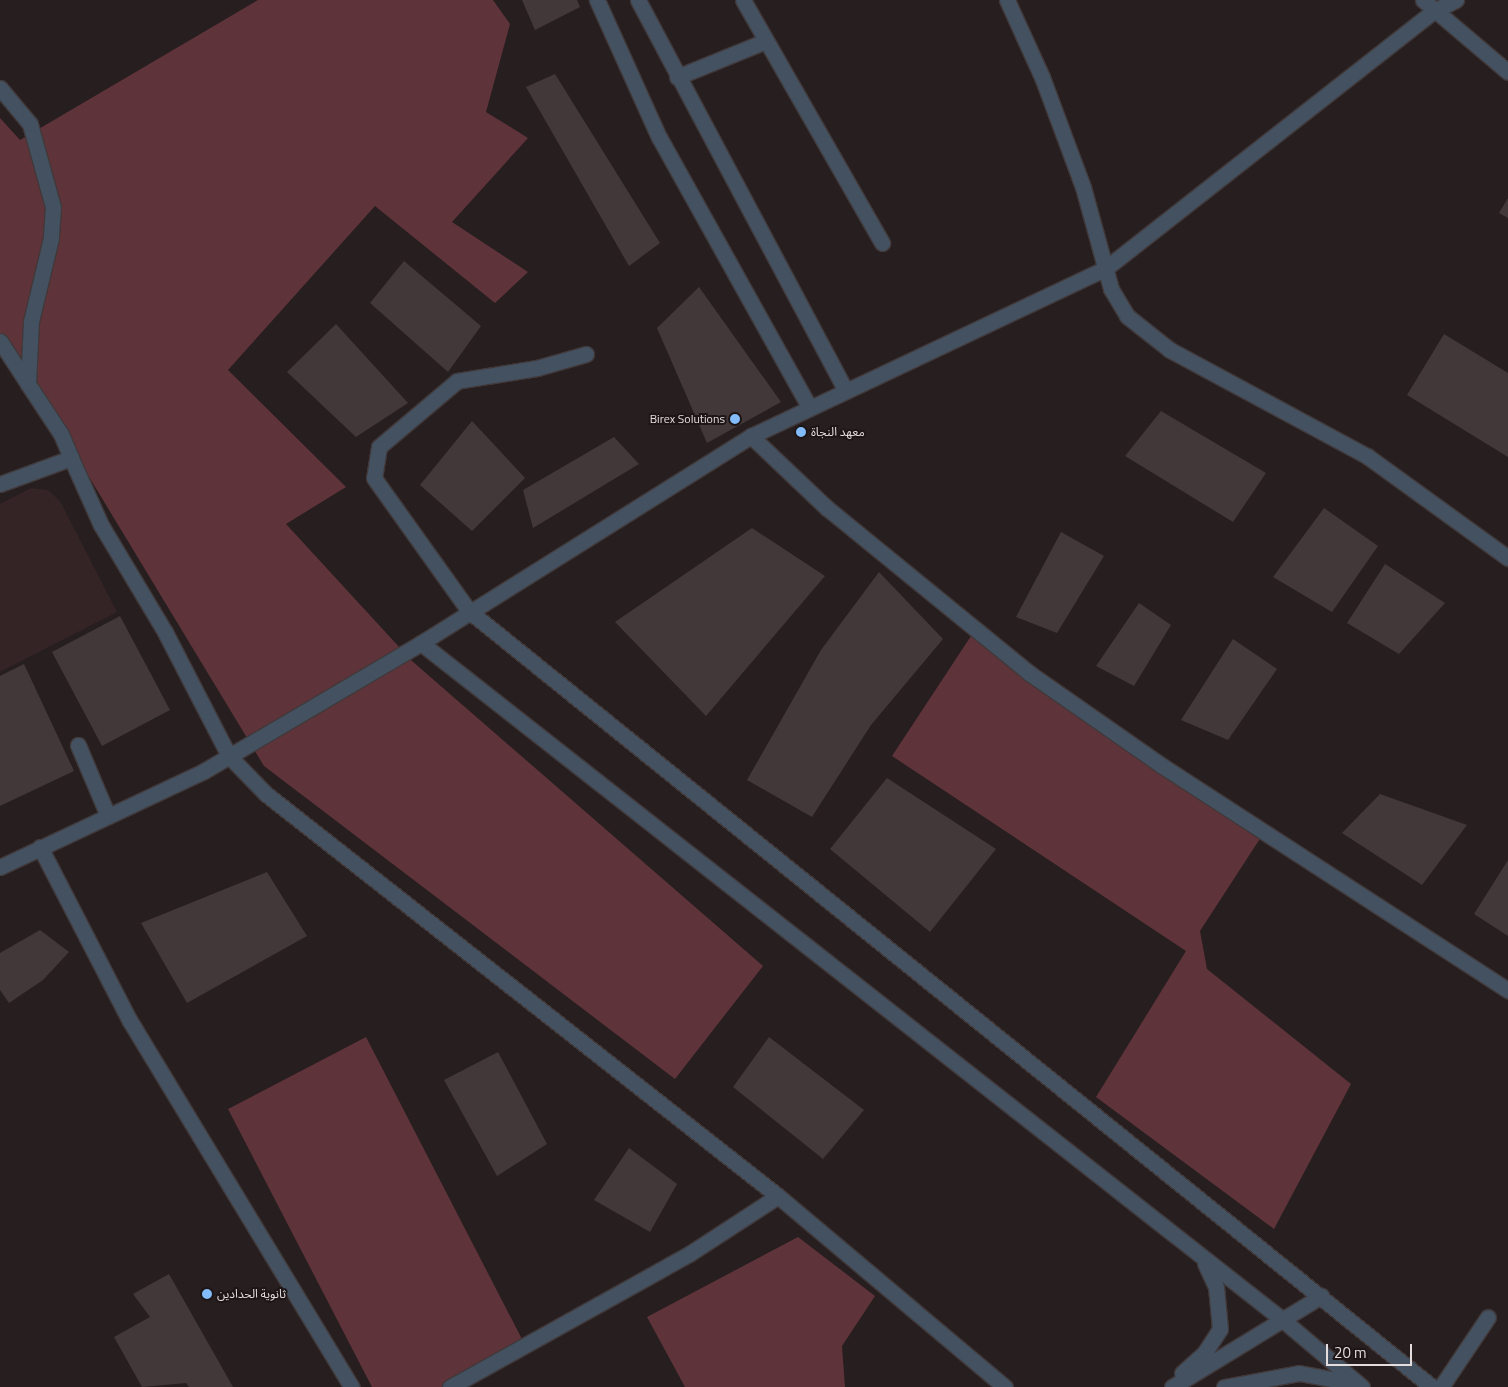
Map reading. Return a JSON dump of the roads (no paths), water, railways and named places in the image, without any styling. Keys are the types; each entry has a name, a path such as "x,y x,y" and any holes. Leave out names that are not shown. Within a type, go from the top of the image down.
{"street":[{"path":"597,0 659,137 809,407"},
{"path":"638,0 677,77 845,390"},
{"path":"743,0 763,42 882,243"},
{"path":"1007,0 1045,86 1106,268 1111,289 1127,316 1170,350 1367,456 1508,558"},
{"path":"0,867 229,756 421,643 469,611 751,436 1106,268 1428,6 1456,0"},
{"path":"1428,6 1508,72"},
{"path":"677,77 763,42"},
{"path":"0,88 30,124 53,207 51,238 31,322 28,384"},
{"path":"0,341 61,434 101,525 165,632 229,756 313,834 778,1196 1005,1387"},
{"path":"586,354 537,368 456,381 379,447 374,478 469,611 1322,1296 1432,1387"},
{"path":"751,436 828,508 1029,673 1161,765 1508,990"},
{"path":"0,484 71,458"},
{"path":"421,643 1205,1262 1284,1321 1361,1387"},
{"path":"78,745 108,816"},
{"path":"40,847 88,948 135,1030 352,1387"},
{"path":"450,1387 689,1254 778,1196"},
{"path":"1164,1387 1205,1352 1220,1329 1216,1287 1205,1262"},
{"path":"1172,1387 1284,1321 1322,1296"},
{"path":"1441,1387 1488,1318"},
{"path":"1224,1387 1299,1374 1349,1380 1361,1387"}],"place":[{"name":"Birex Solutions","path":"735,419"},
{"name":"معهد النجاة","path":"801,432"},
{"name":"ثانوية الحدادين","path":"207,1294"}]}
